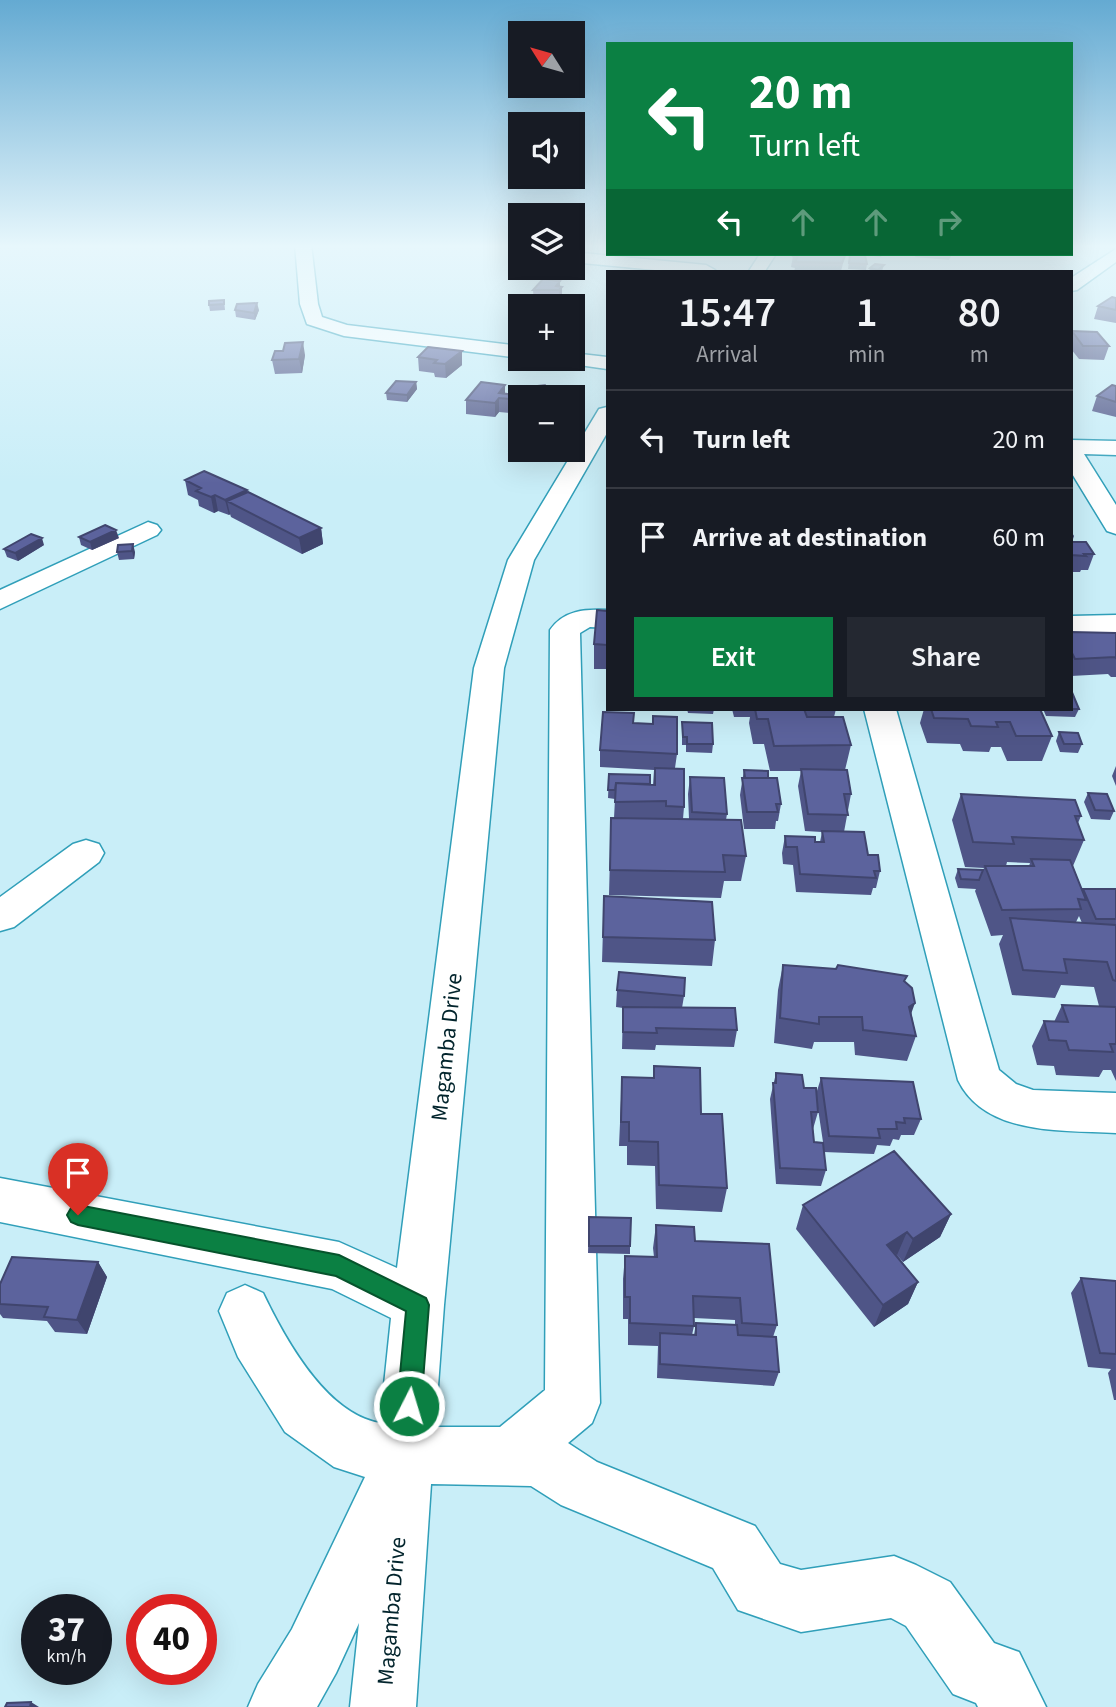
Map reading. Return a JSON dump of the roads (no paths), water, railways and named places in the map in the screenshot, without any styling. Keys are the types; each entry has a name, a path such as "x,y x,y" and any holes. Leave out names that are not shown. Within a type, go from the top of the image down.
{"street":[{"path":"325,324 344,330 508,350"},
{"path":"585,360 606,363"},
{"name":"Magamba Drive","path":"383,1707 418,1305 489,668 521,560 602,431"},
{"path":"1073,449 1116,448"},
{"path":"1073,452 1116,526"},
{"path":"0,601 148,530"},
{"path":"510,1455 572,1403 565,630 584,618 606,619"},
{"path":"1073,625 1116,624"},
{"path":"881,711 980,1080 1001,1098 1033,1109 1116,1113"},
{"path":"0,917 86,853"},
{"path":"0,1200 339,1266 418,1305"},
{"path":"245,1311 257,1338 305,1412 354,1447 405,1456 510,1455 540,1458 581,1485 631,1503 734,1548 760,1588 801,1601 894,1587 928,1604 976,1671 996,1675 1013,1707"},
{"path":"281,1707 314,1651 405,1456"}]}
